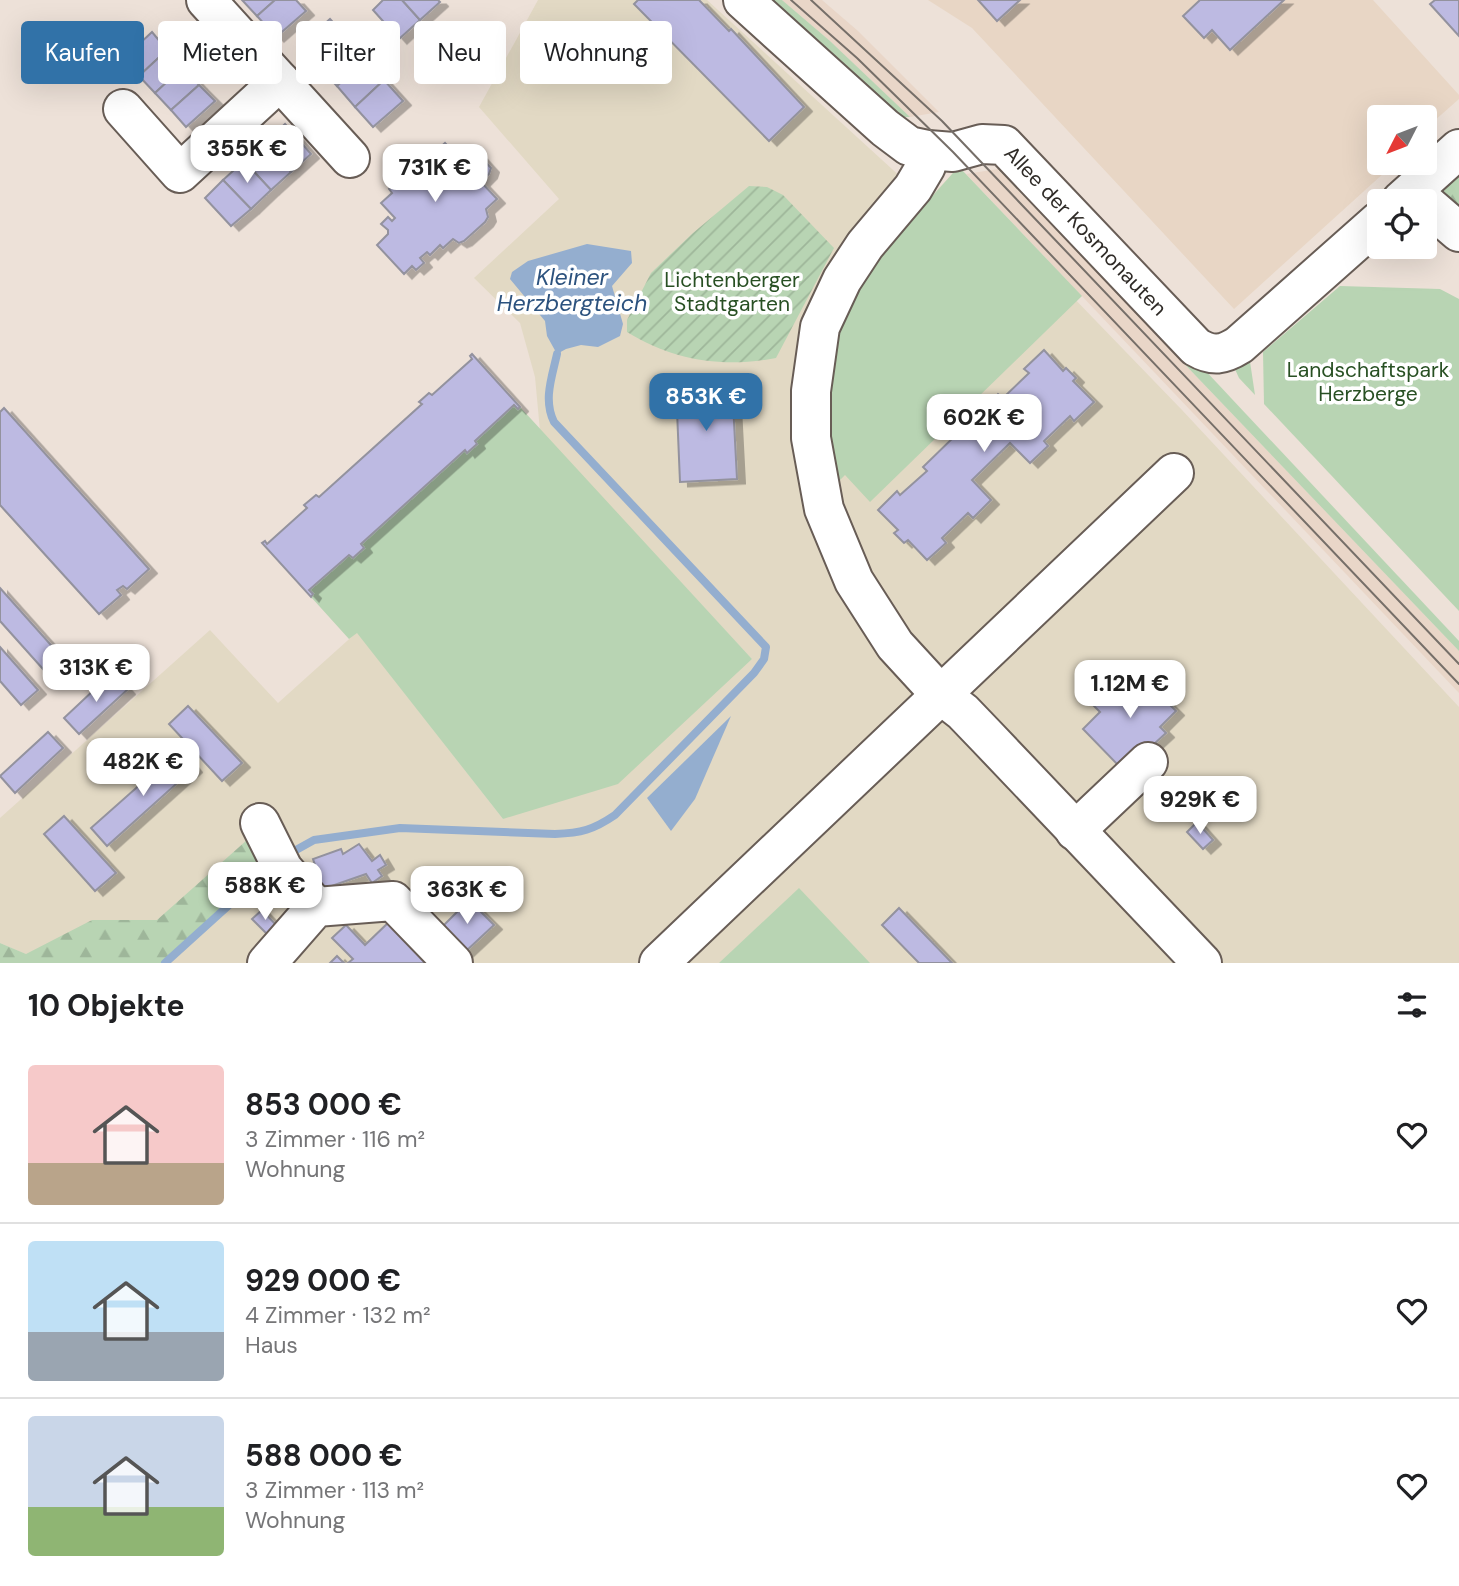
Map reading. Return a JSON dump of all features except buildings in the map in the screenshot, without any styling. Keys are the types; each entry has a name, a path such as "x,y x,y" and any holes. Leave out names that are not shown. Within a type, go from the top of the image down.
{"street":[{"path":"206,0 225,21"},
{"name":"Allee der Kosmonauten","path":"743,0 885,128 909,146 953,152 982,144 1004,145 1196,347 1217,355 1240,345 1367,231"},
{"path":"282,83 350,158"},
{"path":"123,109 180,173 277,84"},
{"path":"1424,189 1459,149"},
{"path":"928,150 926,166 913,188 865,245 842,280 820,327 811,391 811,438 824,509 854,581 895,645 940,694 963,712 1202,963"},
{"path":"1437,216 1459,232"},
{"path":"659,963 1174,473"},
{"path":"1075,831 1148,762"},
{"path":"260,823 283,869 316,907"},
{"path":"267,963 316,907 393,901 453,963"}],"shaded area":[{"path":"538,0 707,0 927,201 953,173 1182,410 1459,707 1459,963 46,963 0,943 0,818 210,630 278,703 357,632 503,819 752,659 540,431 535,377 520,323 474,278 559,199 479,107 492,84 506,84 506,58 520,33 520,84 672,84 672,21 526,21"},
{"path":"782,0 822,0 858,31 939,112 910,117 830,41"},
{"path":"928,0 1373,0 1459,95 1459,99 1437,118 1437,105 1367,105 1367,175 1382,175 1234,309 972,28"},
{"path":"998,169 1459,651 1459,693 966,174"}],"green space":[{"path":"762,0 782,0 830,41 910,117 890,117"},
{"path":"998,169 1202,367 1459,641 1459,651"},
{"path":"962,170 1082,296 870,502 845,475 840,480 834,466 830,445 828,363 850,299 911,214 928,201 953,173"},
{"path":"1459,174 1459,216 1437,196"},
{"name":"Lichtenberger Stadtgarten","path":"749,186 767,187 783,195 834,248 776,358 737,362 699,360 663,350 627,332 627,320 651,273"},
{"name":"Landschaftspark Herzberge","path":"1340,286 1440,289 1459,299 1459,611 1264,404 1263,352"},
{"path":"1249,355 1255,395 1239,378 1234,367"},
{"path":"514,405 518,409 520,407 752,659 618,784 503,819 357,633 349,639 311,597 313,594 309,590 349,555 353,558 364,548 361,544 465,450 468,453 477,444 475,441"},
{"path":"265,824 281,858 165,963 0,963 0,943 26,954 92,920 157,920"},
{"path":"799,888 870,963 719,963"}],"water":[{"name":"Kleiner Herzbergteich","path":"587,244 631,251 632,263 612,286 623,324 620,336 598,347 581,345 557,354 547,336 545,321 510,279 512,272 528,261"},
{"path":"731,716 695,799 671,831 647,798"}],"waterway":[{"path":"287,855 314,840 400,828 555,834 580,832 593,827 615,815 754,673 764,659 766,647 554,422 549,397 557,354"},
{"path":"165,963 271,867"}],"tram line":[{"path":"791,0 857,58 953,152 1459,684"},
{"path":"811,0 942,121 1459,664"}]}
